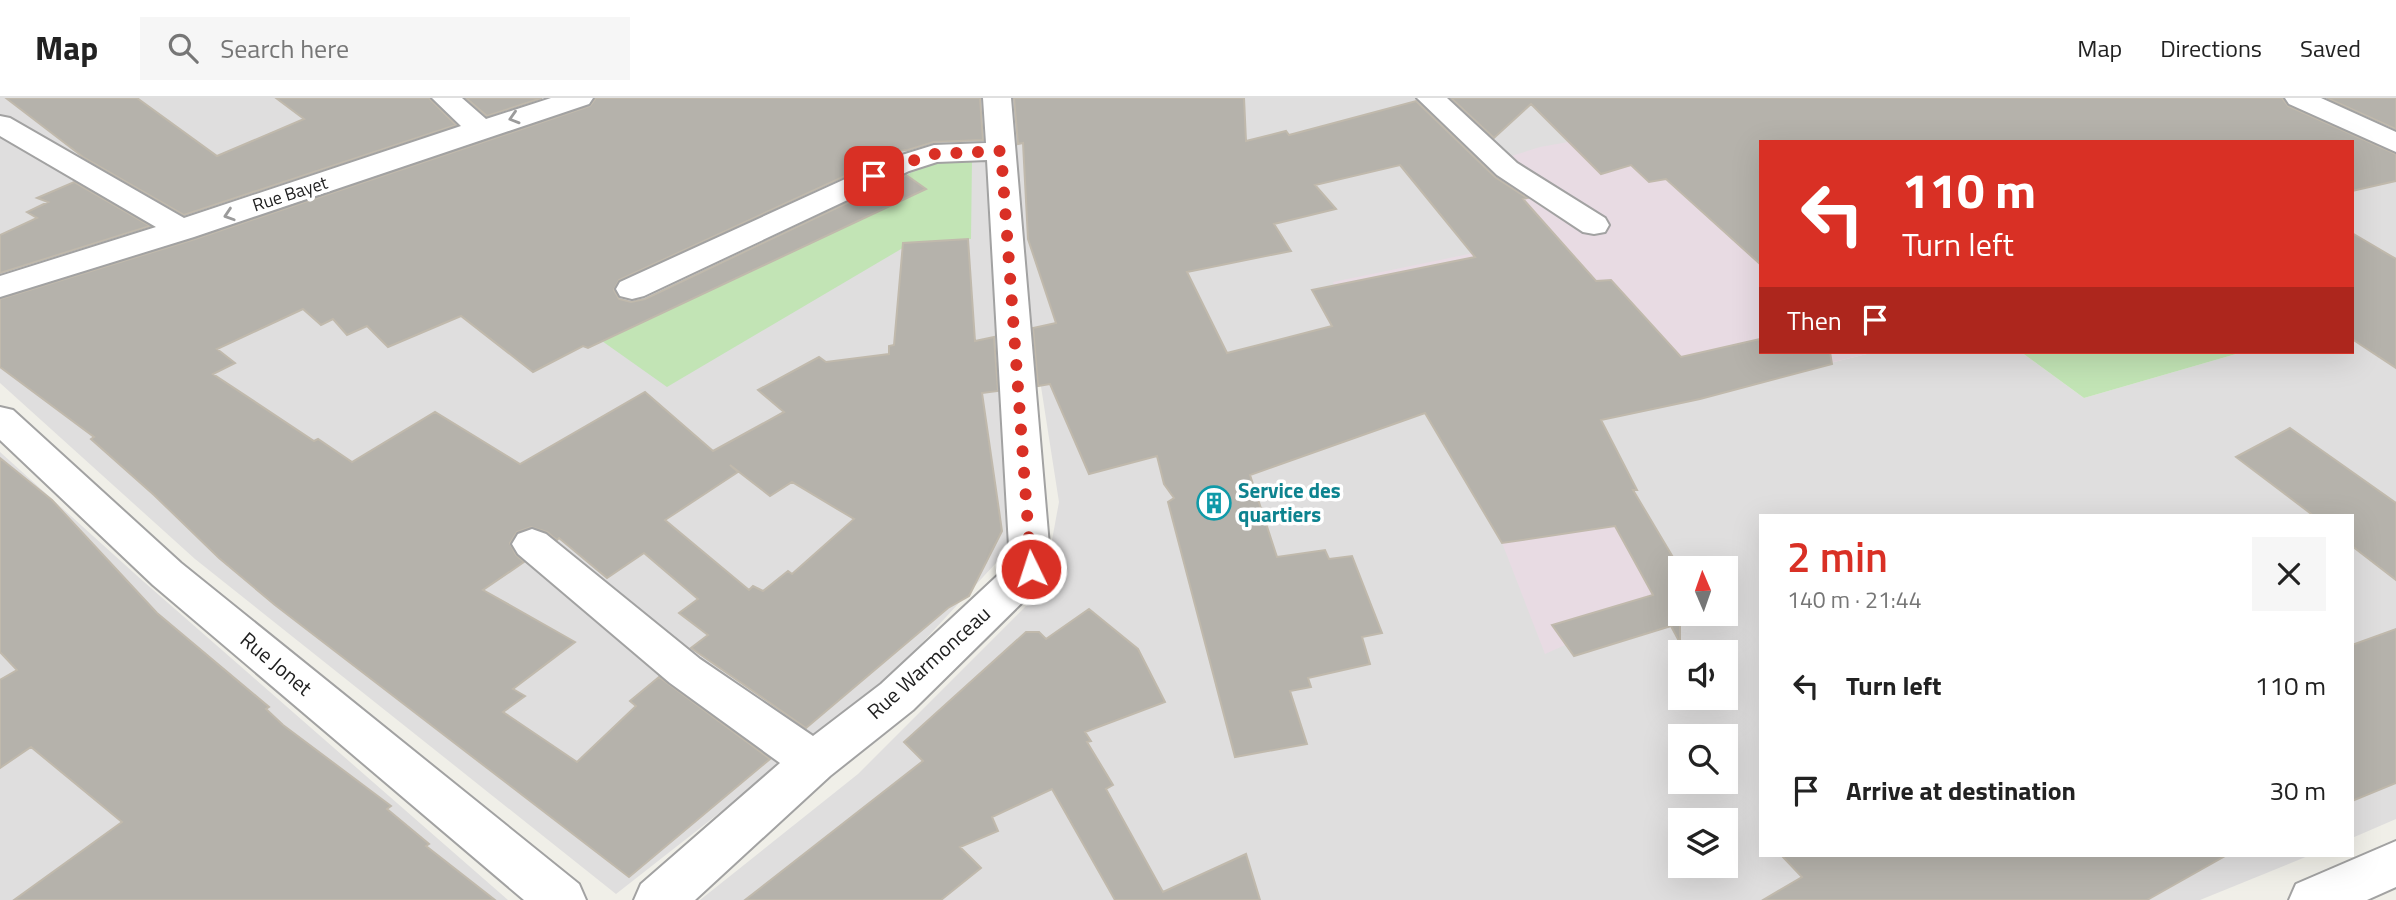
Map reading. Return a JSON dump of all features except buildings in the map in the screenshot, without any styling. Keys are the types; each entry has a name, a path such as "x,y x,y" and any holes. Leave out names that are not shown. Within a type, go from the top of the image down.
{"street":[{"path":"446,98 481,129"},
{"name":"Rue Bayet","path":"0,287 183,230 579,98"},
{"name":"Rue Warmonceau","path":"659,900 814,762 897,697 1031,569 997,98"},
{"path":"1431,98 1507,169 1594,225"},
{"path":"2299,98 2396,143"},
{"path":"0,124 183,230"},
{"path":"632,289 899,165 934,154 1001,151"},
{"name":"Rue Jonet","path":"0,419 167,574 561,900"},
{"path":"532,544 685,671 814,762"},
{"path":"2314,900 2396,863"}],"shaded area":[{"path":"0,98 428,98 462,129 0,280"},
{"path":"618,98 991,98 1008,550 885,683 616,894 195,559 0,383 0,300"},
{"path":"1011,98 1710,98 1488,173 1668,568 1668,626 1738,626 1738,556 1668,556 1668,561 1601,419 1867,354 2024,354 2084,398 2236,354 2354,354 2354,147 2375,142 2396,151 2396,819 2354,837 2354,514 1759,514 1759,857 2306,857 2200,900 700,900 858,774 1043,589 1059,502 1018,239"},
{"path":"1658,126 1759,216 1759,354 1867,354 1601,419 1668,561 1668,599 1545,654 1499,535 1362,299 1338,302 1333,282 1493,249 1489,163 1540,147"},
{"path":"0,452 144,582 508,900 0,900"}],"green space":[{"path":"972,158 971,239 913,242 667,387 602,341 925,189 907,175 926,164"},
{"path":"2024,354 2236,354 2084,398"}],"place":[{"name":"Service des quartiers","path":"1214,503"}],"route":[{"path":"874,176 934,154 1001,151 1031,569"}]}
